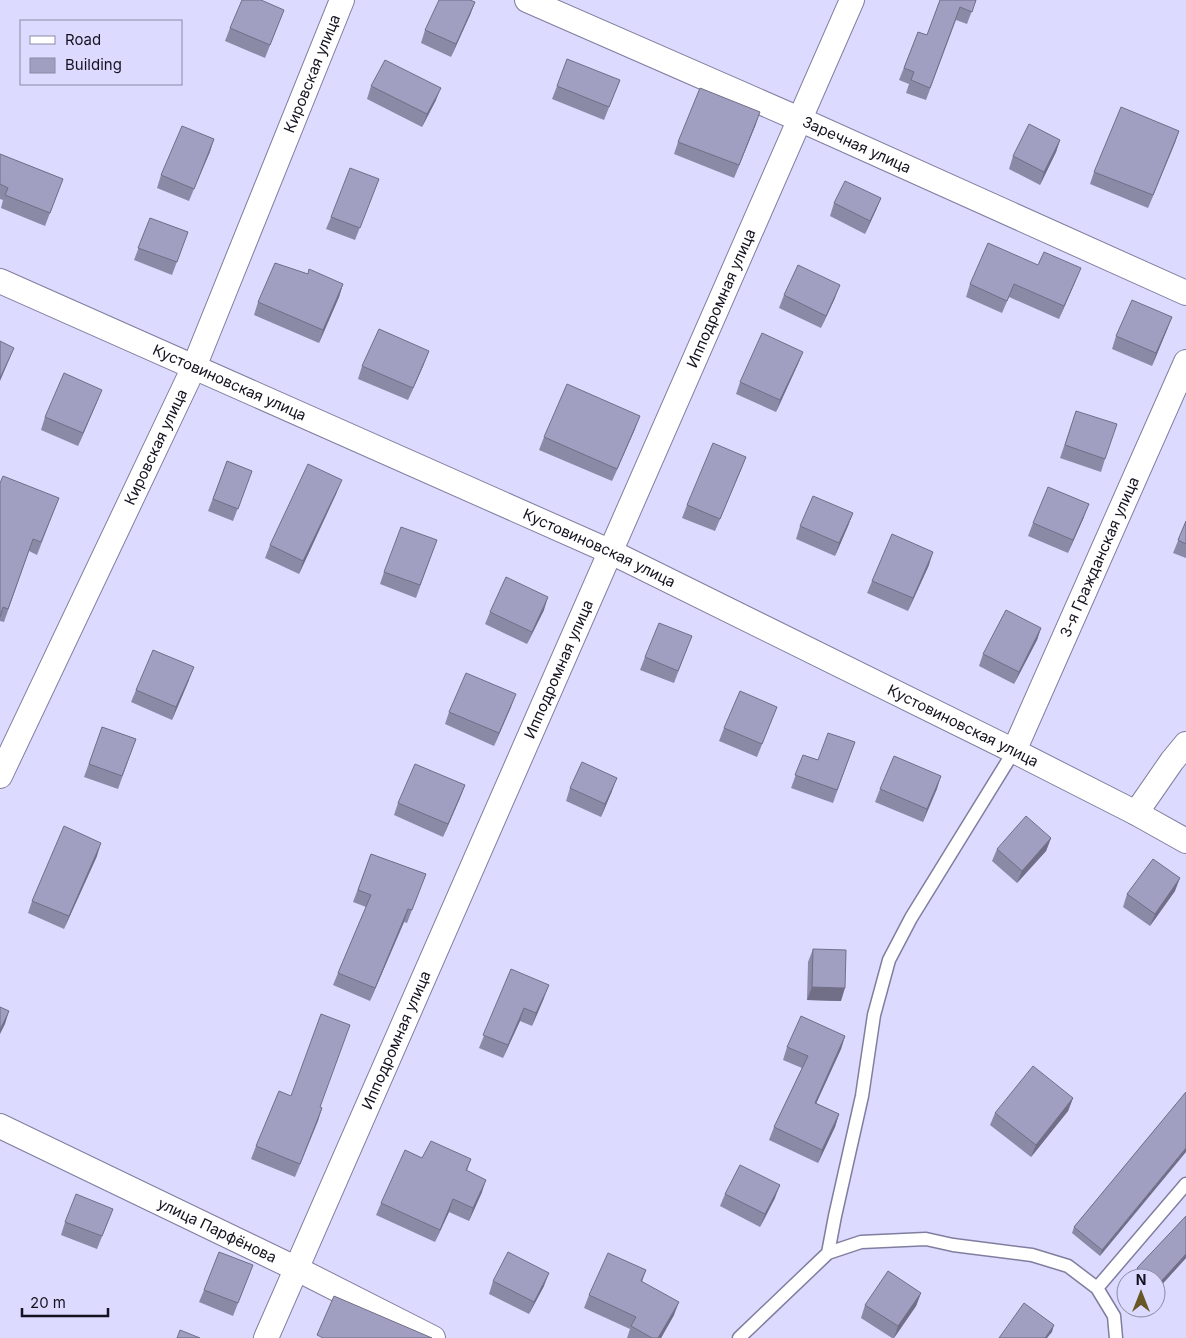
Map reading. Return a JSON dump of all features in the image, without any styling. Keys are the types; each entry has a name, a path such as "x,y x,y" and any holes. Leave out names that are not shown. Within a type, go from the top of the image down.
{"street":[{"name":"Кировская улица","path":"0,776 194,367 342,0"},
{"name":"Заречная улица","path":"527,0 799,119 1186,293"},
{"name":"Ипподромная улица","path":"266,1338 852,0"},
{"name":"Кустовиновская улица","path":"0,281 611,552 1136,813 1186,841"},
{"name":"3-я Гражданская улица","path":"1014,752 1186,362"},
{"path":"1136,813 1172,760 1186,744"},
{"name":"улица Парфёнова","path":"0,1126 297,1269 433,1338"}],"lane":[{"path":"828,1253 862,1096 874,1015 889,960 911,918 1014,752"},
{"path":"1097,1288 1186,1184"},
{"path":"739,1338 828,1253 861,1242 926,1239 953,1245 1032,1255 1068,1266 1097,1288 1114,1316 1116,1338"}],"building":[{"path":"242,0 261,0 284,10 270,45 230,28"},
{"path":"439,0 470,0 475,2 456,44 425,30"},
{"path":"940,0 976,0 972,12 960,7 930,88 911,80 914,72 904,68 918,32 927,35"},
{"path":"567,59 620,80 609,107 557,86"},
{"path":"385,60 441,88 427,114 371,86"},
{"path":"700,88 760,112 739,165 678,142"},
{"path":"1121,107 1179,131 1153,195 1094,172"},
{"path":"1029,124 1060,140 1044,172 1013,156"},
{"path":"182,126 214,139 194,189 161,175"},
{"path":"0,154 63,179 50,213 5,195 8,188 0,184"},
{"path":"350,168 379,179 360,228 331,217"},
{"path":"845,181 881,198 870,221 834,203"},
{"path":"150,218 188,232 177,262 138,248"},
{"path":"988,243 1038,265 1044,252 1081,268 1064,306 1014,284 1007,301 970,284"},
{"path":"275,263 308,274 309,269 343,284 323,330 258,302"},
{"path":"798,265 840,285 826,316 784,295"},
{"path":"1132,300 1172,317 1156,353 1116,336"},
{"path":"379,329 429,351 413,388 362,366"},
{"path":"762,333 803,352 780,400 740,382"},
{"path":"0,341 14,348 0,378"},
{"path":"64,373 102,390 83,433 45,417"},
{"path":"567,384 640,416 617,469 544,437"},
{"path":"1076,411 1117,424 1105,459 1065,445"},
{"path":"713,443 746,457 720,519 687,505"},
{"path":"227,461 252,471 238,509 213,499"},
{"path":"308,464 342,480 303,561 270,545"},
{"path":"3,476 59,498 41,542 33,539 8,609 3,607 0,617 0,483"},
{"path":"1048,487 1089,504 1073,540 1033,523"},
{"path":"813,496 853,513 839,543 800,526"},
{"path":"1186,521 1186,544 1178,540"},
{"path":"401,527 437,540 420,585 384,572"},
{"path":"892,534 933,552 913,598 872,581"},
{"path":"506,577 548,597 532,632 490,612"},
{"path":"1006,610 1041,628 1019,672 983,654"},
{"path":"659,623 692,636 678,671 645,657"},
{"path":"153,650 194,667 176,707 136,690"},
{"path":"466,673 516,694 499,733 449,712"},
{"path":"740,691 777,707 762,744 724,728"},
{"path":"102,727 136,739 122,776 89,764"},
{"path":"828,733 855,742 837,790 795,775 803,755 818,760"},
{"path":"894,756 941,776 927,809 880,789"},
{"path":"582,762 617,778 605,804 570,788"},
{"path":"415,764 465,785 448,824 398,803"},
{"path":"1026,816 1051,838 1022,871 997,849"},
{"path":"64,826 101,843 69,916 32,901"},
{"path":"371,854 426,874 412,910 408,909 375,988 338,973 371,895 358,890"},
{"path":"1153,859 1180,878 1155,914 1127,894"},
{"path":"813,949 846,950 845,988 812,987"},
{"path":"511,969 549,985 536,1013 524,1008 508,1045 483,1035"},
{"path":"0,1007 9,1011 0,1030"},
{"path":"321,1014 350,1025 320,1107 322,1108 300,1164 256,1146 279,1091 291,1096"},
{"path":"801,1016 845,1036 815,1103 839,1114 822,1150 774,1127 808,1056 787,1047"},
{"path":"1033,1066 1073,1098 1036,1145 995,1113"},
{"path":"1186,1092 1186,1148 1102,1250 1074,1227"},
{"path":"431,1141 471,1159 466,1170 486,1180 473,1208 453,1199 440,1230 381,1203 405,1150 422,1158"},
{"path":"740,1165 780,1185 765,1214 725,1194"},
{"path":"76,1194 113,1209 102,1236 65,1222"},
{"path":"1186,1216 1186,1254 1166,1276 1166,1268 1137,1268"},
{"path":"219,1252 253,1265 238,1303 204,1290"},
{"path":"508,1252 549,1273 534,1302 493,1281"},
{"path":"608,1253 646,1270 641,1281 679,1302 658,1338 652,1338 631,1326 636,1317 589,1295"},
{"path":"888,1271 921,1293 898,1326 865,1305"},
{"path":"334,1296 432,1338 323,1338 317,1335"},
{"path":"1024,1303 1054,1325 1045,1338 999,1338"},
{"path":"180,1330 200,1338 177,1338"}]}
